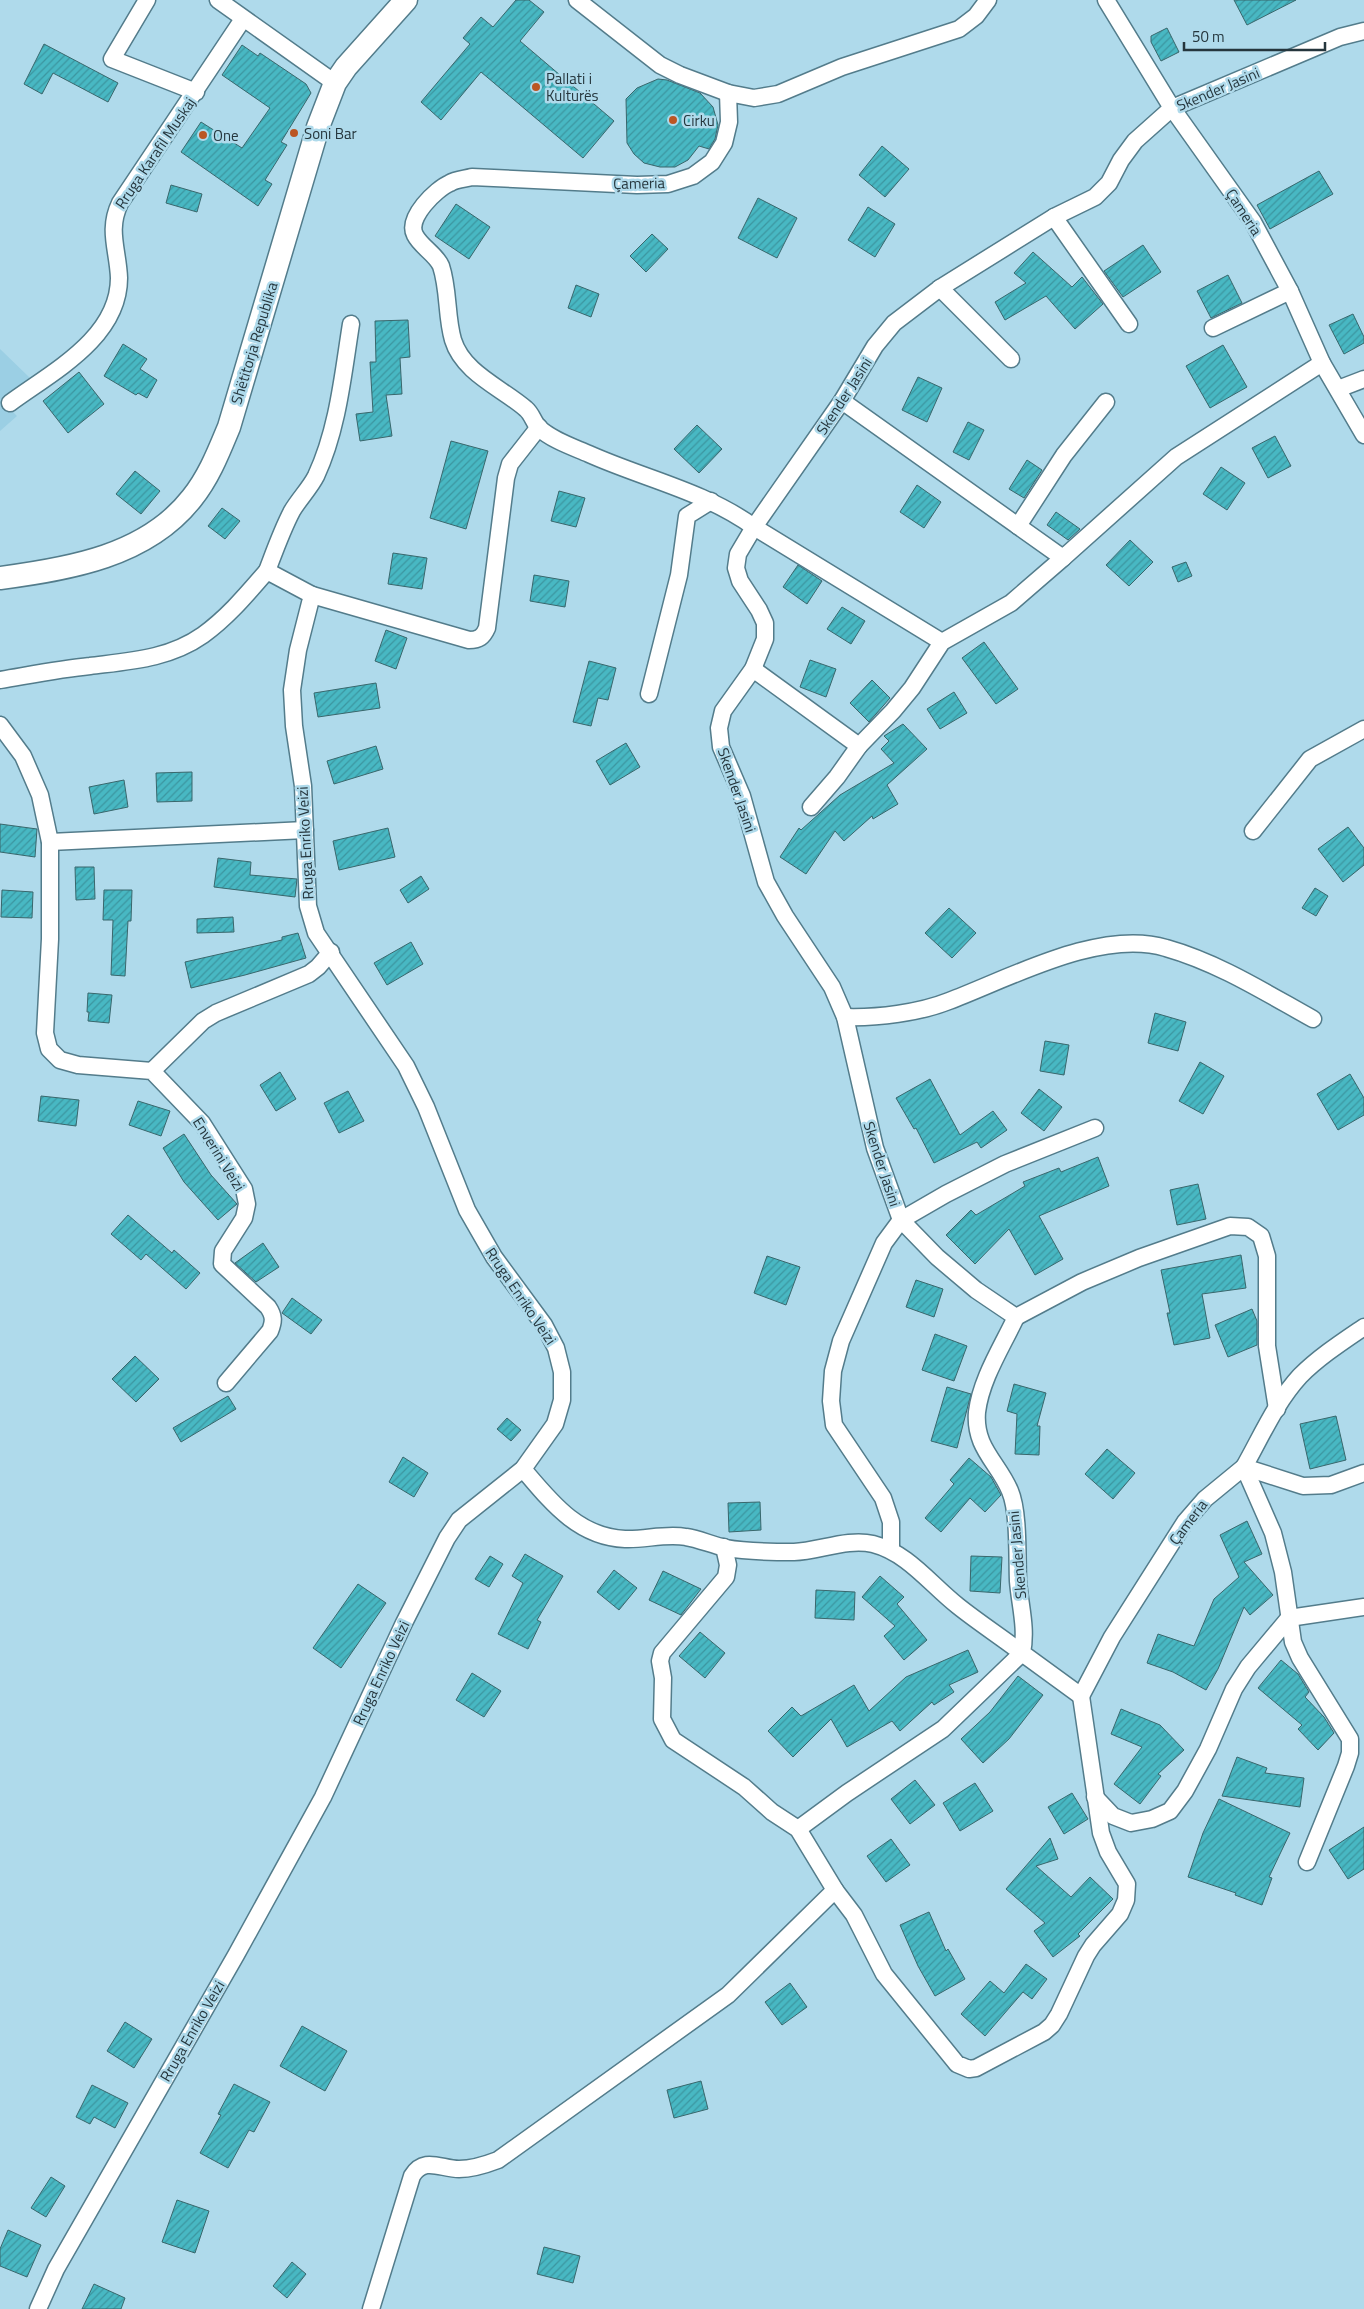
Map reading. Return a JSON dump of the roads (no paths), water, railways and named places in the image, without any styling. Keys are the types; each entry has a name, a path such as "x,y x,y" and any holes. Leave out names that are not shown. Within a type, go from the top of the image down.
{"main road":[{"name":"Shëtitorja Republika","path":"0,578 27,575 101,558 134,545 164,528 193,498 214,463 229,426 318,127 335,84 346,67 406,0"}],"street":[{"path":"147,0 112,59 196,92"},
{"path":"218,0 335,84"},
{"path":"586,3 660,65 680,75 728,93 754,98 778,94 842,66 959,28 976,16 988,0"},
{"name":"Çameria","path":"1106,0 1172,108 1253,222 1290,291 1322,363 1364,435"},
{"name":"Rruga Karafil Muskaj","path":"10,403 92,342 104,326 116,304 119,278 113,229 114,216 120,203 244,19"},
{"name":"Skender Jasini","path":"1022,1653 1025,1638 1024,1621 1018,1585 1011,1492 988,1457 979,1437 977,1412 984,1385 1016,1317 976,1290 937,1258 901,1220 875,1148 845,1017 832,987 785,916 766,882 742,796 722,747 719,728 723,711 753,669 765,639 765,624 759,610 740,581 736,568 738,554 754,527 842,401 875,346 894,323 940,288 1054,217 1095,197 1109,183 1121,160 1135,141 1172,108 1340,37 1364,32"},
{"name":"Çameria","path":"539,428 527,410 464,361 454,343 449,325 445,279 439,260 421,246 413,232 415,219 424,204 437,190 452,182 472,177 637,185 668,184 693,176 712,162 724,143 729,122 728,93"},
{"path":"1054,217 1129,324"},
{"path":"940,288 1011,359"},
{"path":"1213,328 1290,291"},
{"path":"0,680 71,668 138,661 173,651 202,636 233,611 267,571 281,534 293,510 316,477 329,441 340,392 351,324"},
{"path":"811,807 838,777 859,746 912,688 942,642 1011,603 1176,457 1322,363"},
{"path":"1338,389 1364,379"},
{"path":"842,401 1063,558"},
{"path":"1018,526 1064,455 1106,402"},
{"path":"267,571 312,596 469,640 477,640 484,635 487,628 506,478 510,464 539,428 567,444 626,471 687,490 732,511 754,527 942,642"},
{"path":"649,694 680,575 687,516 687,490"},
{"path":"687,516 712,501"},
{"name":"Rruga Enriko Veizi","path":"38,2309 56,2270 236,1955 323,1797 404,1624 447,1538 464,1515 522,1469 556,1424 562,1400 562,1372 556,1348 544,1325 494,1257 467,1210 430,1115 406,1066 331,952 316,933 308,906 303,786 294,726 292,690 298,650 312,596"},
{"path":"753,669 859,746"},
{"path":"0,725 23,756 40,795 50,842 50,939 45,1033 49,1049 60,1060 78,1065 152,1071 203,1022 216,1013 309,974 331,952"},
{"path":"1253,831 1310,759 1364,729"},
{"path":"50,842 305,830"},
{"path":"845,1017 875,1018 947,1002 1033,966 1084,950 1134,943 1165,947 1230,973 1313,1019"},
{"name":"Enverini Veizi","path":"152,1071 202,1123 244,1189 246,1204 244,1218 223,1251 222,1264 268,1307 273,1314 274,1323 270,1331 226,1383"},
{"path":"891,1550 891,1522 883,1498 834,1425 831,1401 833,1371 840,1341 884,1243 901,1220 1005,1164 1095,1128"},
{"path":"1016,1317 1082,1282 1139,1258 1230,1226 1248,1227 1261,1236 1268,1256 1267,1346 1277,1409"},
{"path":"1244,1467 1286,1393 1315,1362 1364,1327"},
{"path":"1244,1467 1303,1486 1331,1485 1364,1473"},
{"path":"1244,1467 1273,1533 1283,1572 1288,1618 1293,1642 1300,1658 1350,1739 1350,1753 1346,1766 1306,1862"},
{"name":"Çameria","path":"1081,1696 1112,1637 1185,1522 1205,1499 1244,1467"},
{"path":"522,1469 555,1506 573,1522 598,1534 625,1539 683,1536 724,1548 750,1551 810,1551 852,1543 871,1544 891,1550 909,1562 957,1606 1081,1696 1094,1797 1101,1833 1127,1884 1126,1900 1120,1914 1086,1956 1052,2025 1044,2032 976,2068 962,2068 884,1974 854,1915 835,1890 798,1829 772,1812 744,1788 674,1740 662,1719 664,1678 660,1661 662,1653 726,1577 728,1565 724,1548"},
{"path":"1094,1797 1113,1816 1131,1823 1152,1819 1170,1811 1186,1791 1208,1750 1234,1689 1248,1668 1288,1618 1364,1607"},
{"path":"798,1829 943,1729 1022,1653"},
{"path":"371,2309 412,2176 417,2168 425,2164 458,2169 477,2168 498,2160 728,1995 835,1890"}],"place":[{"name":"Pallati i Kulturës","path":"536,87"},
{"name":"Cirku","path":"673,120"},
{"name":"Soni Bar","path":"294,133"},
{"name":"One","path":"203,135"}]}
